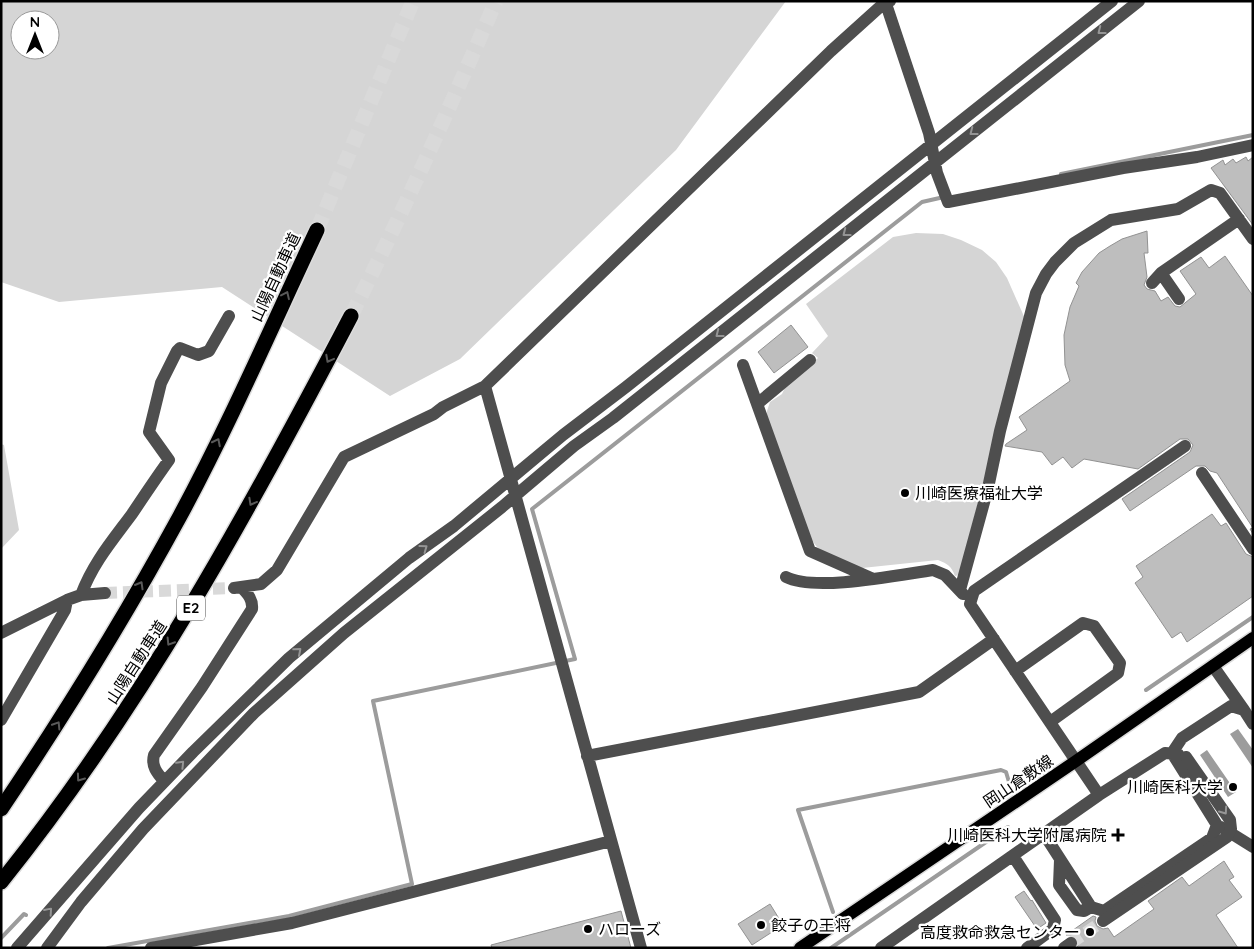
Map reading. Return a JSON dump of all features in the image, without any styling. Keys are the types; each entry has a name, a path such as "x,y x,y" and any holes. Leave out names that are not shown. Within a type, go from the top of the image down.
{"highway":[{"name":"山陽自動車道","path":"1,809 42,749 90,672 180,516 224,428 317,230"},
{"name":"山陽自動車道","path":"1,882 82,776 176,632 277,458 351,316"}],"main road":[{"name":"岡山倉敷線","path":"800,948 1076,761 1253,638"}],"street":[{"path":"18,948 164,781 289,658 410,558 454,526 563,435 1112,1"},
{"path":"47,948 81,902 142,829 254,713 344,633 574,446 613,418 1139,1"},
{"path":"164,781 156,772 152,762 154,755 202,687 277,570 344,457 434,414 443,407 485,386 882,4 888,2 929,133 935,162 948,202 1123,168 1197,157 1253,145"},
{"path":"960,590 988,488 1000,431 1036,293 1055,262 1074,243 1111,220 1178,209 1211,190 1220,193 1253,239"},
{"path":"1179,299 1157,278 1239,219"},
{"path":"81,595 89,575 110,542 169,460 149,432 162,383 177,351 180,348 198,355 209,351 229,316"},
{"path":"757,404 810,360"},
{"path":"742,365 810,551 871,578"},
{"path":"485,386 641,948"},
{"path":"970,604 974,591 1185,446"},
{"path":"1202,473 1253,549"},
{"path":"786,577 795,582 836,583 933,570 945,575 960,590 970,604 1099,796"},
{"path":"252,609 249,596 238,588 261,584 271,577"},
{"path":"1,633 67,600 81,595 105,593"},
{"path":"1,720 65,610 67,600"},
{"path":"1016,671 1083,624 1094,626 1120,663 1118,673 1050,722"},
{"path":"588,756 919,692 994,639"},
{"path":"1213,666 1253,724"},
{"path":"1172,753 1182,738 1231,706 1244,710"},
{"path":"881,948 1099,796 1165,753 1186,756 1230,820 1231,829 1227,837 1103,921"},
{"path":"1172,753 1217,825 1253,847"},
{"path":"1044,834 1092,907 1104,911 1212,838 1217,825"},
{"path":"150,948 292,923 611,841"},
{"path":"1013,856 1055,920 1053,929 1027,948"}],"shaded area":[{"path":"1,1 786,1 676,150 460,359 390,396 222,287 59,302 1,282"},
{"path":"916,233 943,234 982,250 996,262 1007,278 1026,321 959,575 955,576 949,566 938,560 862,568 829,556 817,547 808,535 766,426 770,402 782,394 788,381 818,358 812,353 828,336 806,304 893,237"},
{"path":"1,444 4,445 19,530 1,549"},
{"path":"1238,729 1253,750 1253,768 1230,734"},
{"path":"1207,750 1236,792 1228,797 1200,755"}],"building":[{"path":"1246,157 1248,161 1253,157 1253,225 1211,168 1223,160 1225,165 1233,159 1236,163"},
{"path":"1147,231 1148,253 1144,253 1147,277 1144,285 1147,289 1155,291 1161,301 1168,297 1175,306 1180,307 1196,294 1180,271 1201,257 1209,268 1225,256 1253,296 1253,528 1217,473 1210,471 1205,466 1196,466 1130,511 1122,499 1190,452 1193,445 1188,439 1180,439 1138,469 1084,459 1072,468 1063,457 1052,465 1042,452 1005,446 1027,430 1019,417 1070,381 1065,365 1064,335 1070,307 1079,286 1076,283 1082,272 1099,253 1110,246 1122,239"},
{"path":"791,325 808,347 774,373 758,352"},
{"path":"1212,514 1221,526 1226,523 1246,554 1253,557 1253,596 1187,642 1181,632 1172,638 1135,583 1143,577 1136,566"},
{"path":"1224,861 1234,877 1229,880 1242,897 1216,915 1238,948 1077,948 1079,943 1077,938 1074,935 1066,935 1093,916 1096,917 1097,926 1103,929 1108,928 1114,937 1154,909 1148,901 1182,877 1189,886"},
{"path":"1024,891 1046,923 1037,929 1015,897"},
{"name":"餃子の王将","path":"770,904 783,925 752,945 738,924"},
{"name":"ハローズ","path":"621,911 631,948 492,948 491,945"}],"waterway":[{"path":"1061,174 1253,135"},
{"path":"108,948 289,916 412,884 373,701 575,659 532,509 922,202 944,197"},
{"path":"1146,690 1253,617"},
{"path":"833,912 798,810 1001,770 1006,772 1009,782"},
{"path":"831,948 1008,827"},
{"path":"1,938 24,914 26,915"}],"tunnel":[{"path":"317,230 413,1"},
{"path":"351,316 426,159 496,1"},
{"path":"105,593 234,588"},
{"path":"1071,943 1103,921"}],"place":[{"name":"川崎医療福祉大学","path":"905,493"},
{"name":"川崎医科大学","path":"1233,787"},
{"name":"川崎医科大学附属病院","path":"1118,835"},
{"name":"餃子の王将","path":"761,925"},
{"name":"ハローズ","path":"588,929"},
{"name":"高度救命救急センター","path":"1090,932"}]}
